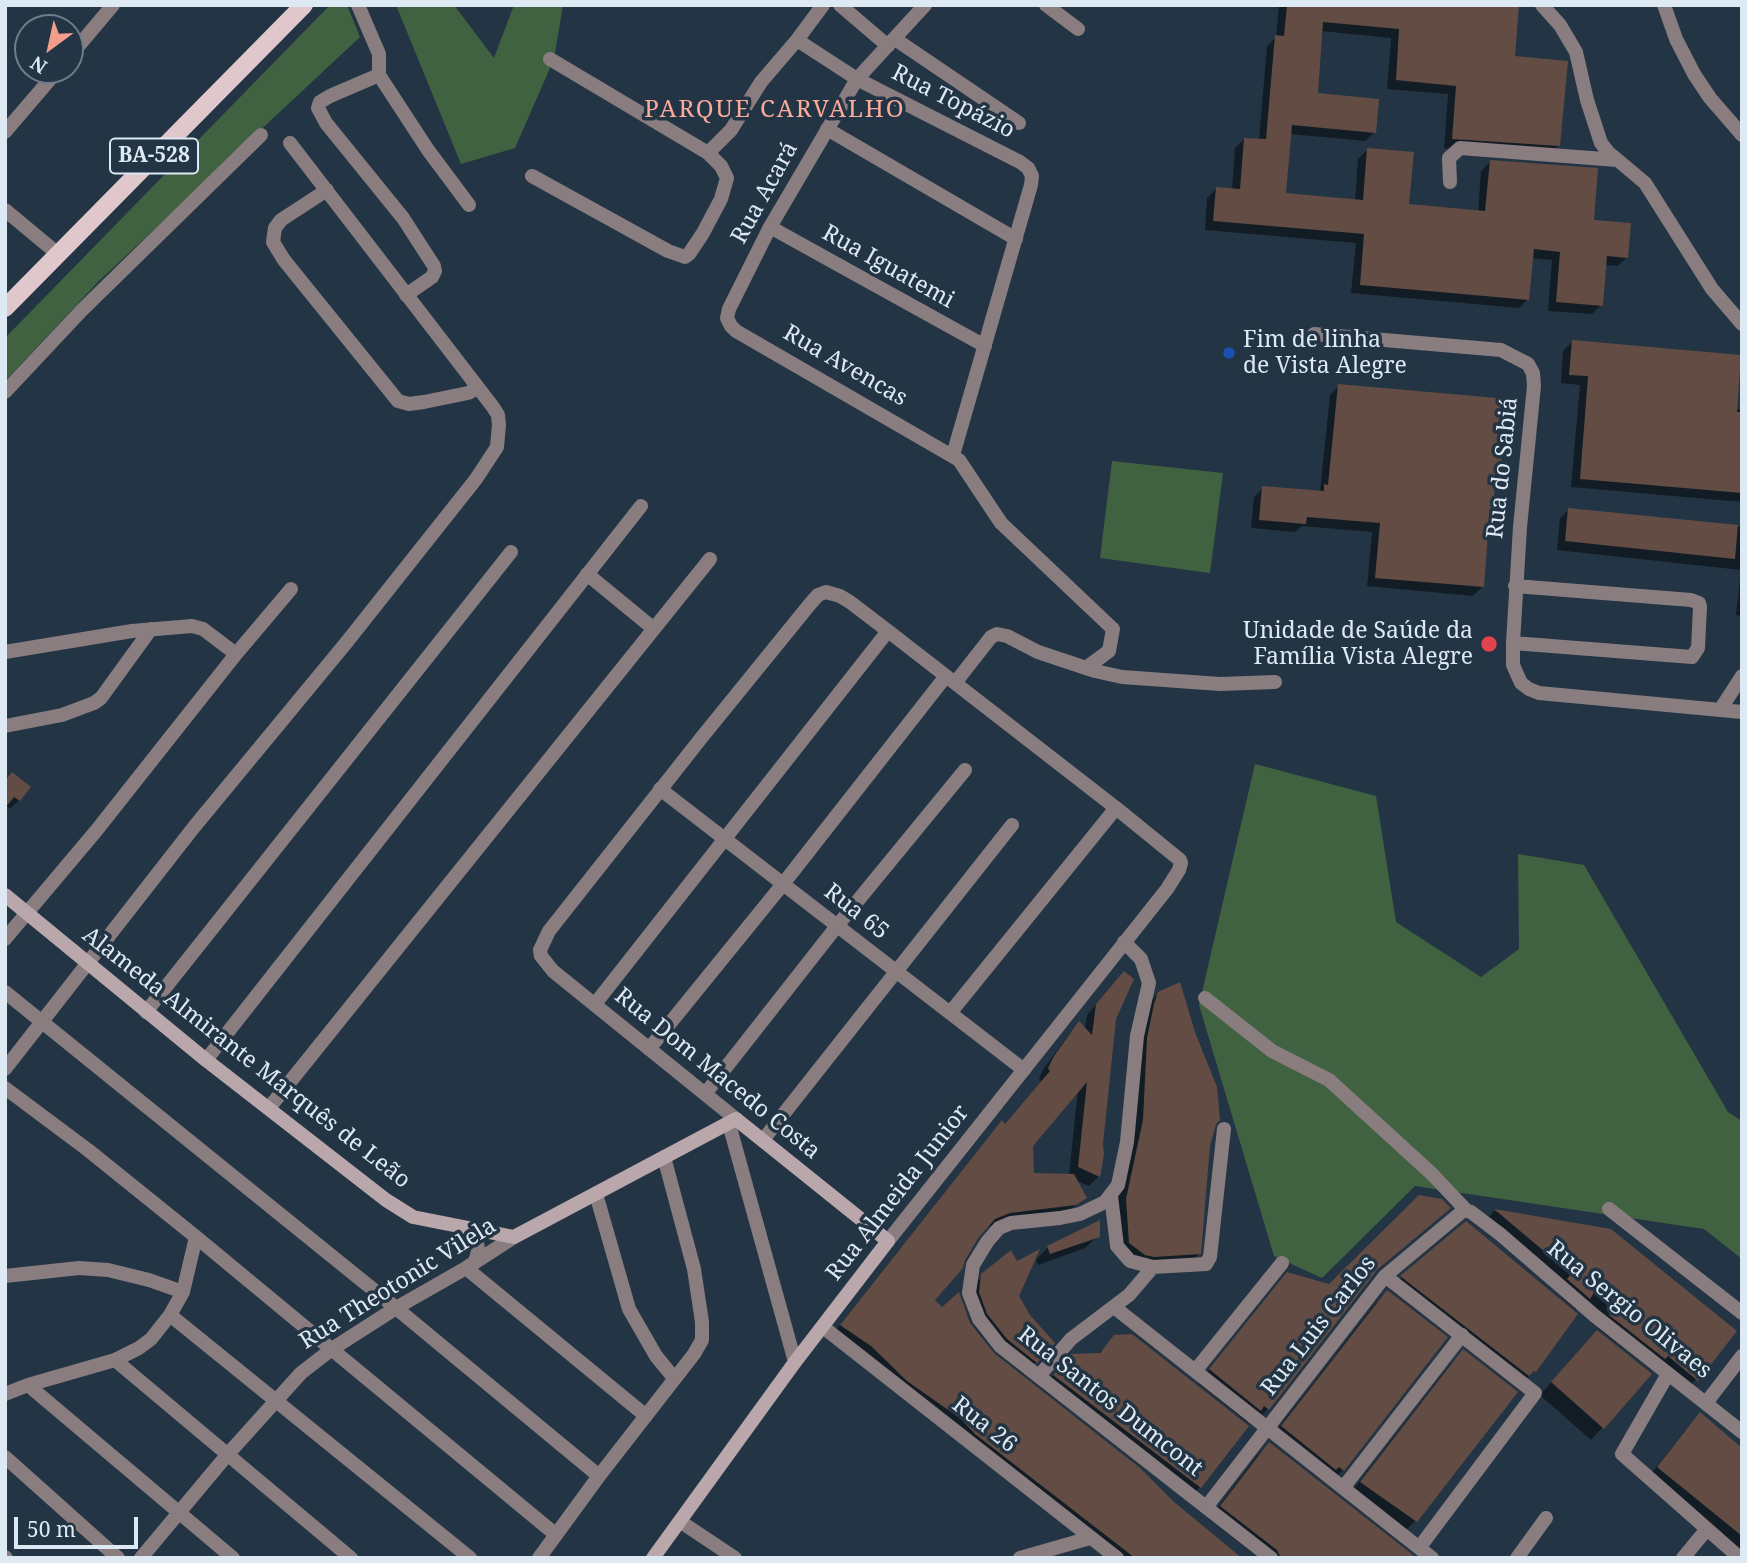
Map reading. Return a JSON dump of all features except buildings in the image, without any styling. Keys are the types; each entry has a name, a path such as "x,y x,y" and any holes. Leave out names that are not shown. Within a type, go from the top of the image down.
{"main road":[{"name":"BA-528","path":"5,308 304,5"},
{"name":"Alameda Almirante Marquês de Leão","path":"5,895 206,1060 400,1210 413,1217 514,1237"},
{"name":"Rua Dom Macedo Costa","path":"732,1122 763,1140 888,1241"},
{"name":"Rua Theotonic Vilela","path":"514,1237 732,1122"},
{"name":"Rua Almeida Junior","path":"653,1558 795,1362 888,1241"}],"street":[{"path":"84,39 113,5"},
{"path":"358,5 379,54 379,75 428,150 469,205"},
{"path":"708,153 720,143 761,82 797,40 822,5"},
{"name":"Rua Topázio","path":"840,5 891,43 1019,122"},
{"name":"Rua Acará","path":"729,309 770,227 857,79 925,5"},
{"path":"1046,5 1078,29"},
{"path":"1542,5 1560,25 1576,52 1601,143 1645,183 1712,289 1742,324"},
{"path":"1664,5 1676,39 1694,74 1710,98 1742,135"},
{"name":"Rua Topázio","path":"797,40 857,79 1028,168 1032,176 1031,185 1016,239"},
{"path":"532,176 657,245 685,257 703,233 721,199 727,178 721,166 708,153 550,59"},
{"path":"379,75 330,96 320,102 318,107 326,123 403,218 434,266 432,277 406,295"},
{"path":"5,132 46,84"},
{"path":"827,129 1016,239 953,455 967,470 1001,523 1113,629 1109,651 1086,668"},
{"path":"5,391 81,311 261,135"},
{"path":"5,1069 194,827 346,643 483,469 497,447 498,415 290,143"},
{"path":"1450,182 1449,158 1460,148 1617,160"},
{"path":"327,190 281,220 275,228 273,242 284,260 398,401 409,404 424,402 468,393 478,388"},
{"path":"5,210 58,254"},
{"name":"Rua Iguatemi","path":"770,227 985,346"},
{"name":"Rua Avencas","path":"729,309 727,318 736,331 953,455"},
{"name":"Rua do Sabiá","path":"1314,334 1501,350 1528,364 1533,373 1534,386 1515,586 1513,643 1513,665 1521,683 1539,693 1720,710"},
{"path":"206,1060 641,506"},
{"path":"146,1012 511,552"},
{"path":"269,1108 710,559"},
{"path":"587,574 654,629"},
{"path":"1513,643 1692,657 1698,648 1700,607 1699,603 1691,600 1515,586"},
{"path":"5,939 291,589"},
{"path":"660,789 818,595 826,592 840,596 888,631 1116,808 950,1013"},
{"path":"5,652 151,629 192,626 200,628 236,654"},
{"path":"5,726 62,715 94,703 101,698 151,629"},
{"path":"595,1004 888,631"},
{"path":"649,1049 950,679 992,636 1007,636 1038,652 1086,668 1136,679 1220,684 1275,682"},
{"path":"1742,677 1720,710 1742,712"},
{"path":"705,1094 837,926 965,771"},
{"name":"Rua 65","path":"660,789 1024,1070"},
{"name":"Rua Dom Macedo Costa","path":"660,789 550,931 542,943 541,956 553,971 705,1094 732,1122"},
{"name":"Rua Almeida Junior","path":"888,1241 1172,882 1181,867 1180,860 1116,808"},
{"path":"763,1140 1013,825"},
{"path":"1124,942 1140,959 1150,983 1137,1036 1125,1156 1118,1185 1111,1196 1117,1246 1130,1261 1137,1265 1153,1267 1203,1266 1208,1262 1224,1129"},
{"path":"5,992 396,1307 599,1476"},
{"path":"1205,998 1272,1051 1329,1080 1432,1174 1466,1210"},
{"path":"5,1088 12,1100 196,1237 555,1534"},
{"path":"732,1122 795,1362"},
{"path":"539,1558 698,1349 702,1340 694,1269 664,1157"},
{"path":"596,1194 629,1309 656,1356 674,1378"},
{"name":"Rua Santos Dumcont","path":"1111,1196 1080,1214 1011,1223 999,1228 973,1265 969,1293 979,1319 1000,1346 1271,1558"},
{"path":"1609,1209 1742,1313"},
{"name":"Rua Sergio Olivaes","path":"1466,1210 1487,1224 1595,1316 1742,1432"},
{"name":"Rua Luis Carlos","path":"1207,1506 1385,1276 1455,1216 1466,1210"},
{"path":"471,1230 477,1240 478,1251 471,1265 646,1416"},
{"path":"5,1394 115,1360 151,1339 170,1315 183,1292 196,1237"},
{"name":"Rua Theotonic Vilela","path":"141,1558 228,1454 302,1373 332,1349 396,1307 471,1265 514,1237"},
{"path":"1195,1371 1282,1263"},
{"path":"1039,1376 1071,1339 1138,1286 1153,1267"},
{"path":"6,1273 79,1268 108,1270 183,1292"},
{"path":"1385,1276 1535,1393 1419,1548"},
{"path":"1114,1307 1432,1558"},
{"path":"170,1315 470,1558"},
{"name":"Rua 26","path":"823,1326 1117,1558"},
{"path":"1343,1488 1462,1335"},
{"path":"1706,1403 1742,1356"},
{"path":"115,1360 351,1558"},
{"path":"1668,1374 1622,1454 1740,1558"},
{"path":"28,1385 233,1558"},
{"path":"5,1457 118,1558"},
{"path":"1517,1558 1546,1518"},
{"path":"681,1522 735,1558"},
{"path":"1683,1558 1707,1529"},
{"path":"1020,1558 1090,1538"}],"green space":[{"path":"330,5 347,5 360,37 99,281 5,381 5,338"},
{"path":"396,5 454,5 494,58 514,5 563,5 554,59 515,148 461,164"},
{"path":"1112,461 1223,473 1210,573 1100,558"},
{"path":"1255,764 1376,796 1396,922 1481,977 1519,949 1518,854 1584,865 1728,1112 1742,1121 1742,1259 1704,1229 1415,1186 1322,1278 1274,1256 1199,1005"}],"place":[{"name":"Fim de linha de Vista Alegre","path":"1229,353"},
{"name":"Unidade de Saúde da Família Vista Alegre","path":"1489,644"}],"district":[{"name":"PARQUE CARVALHO","path":"775,110"}]}
